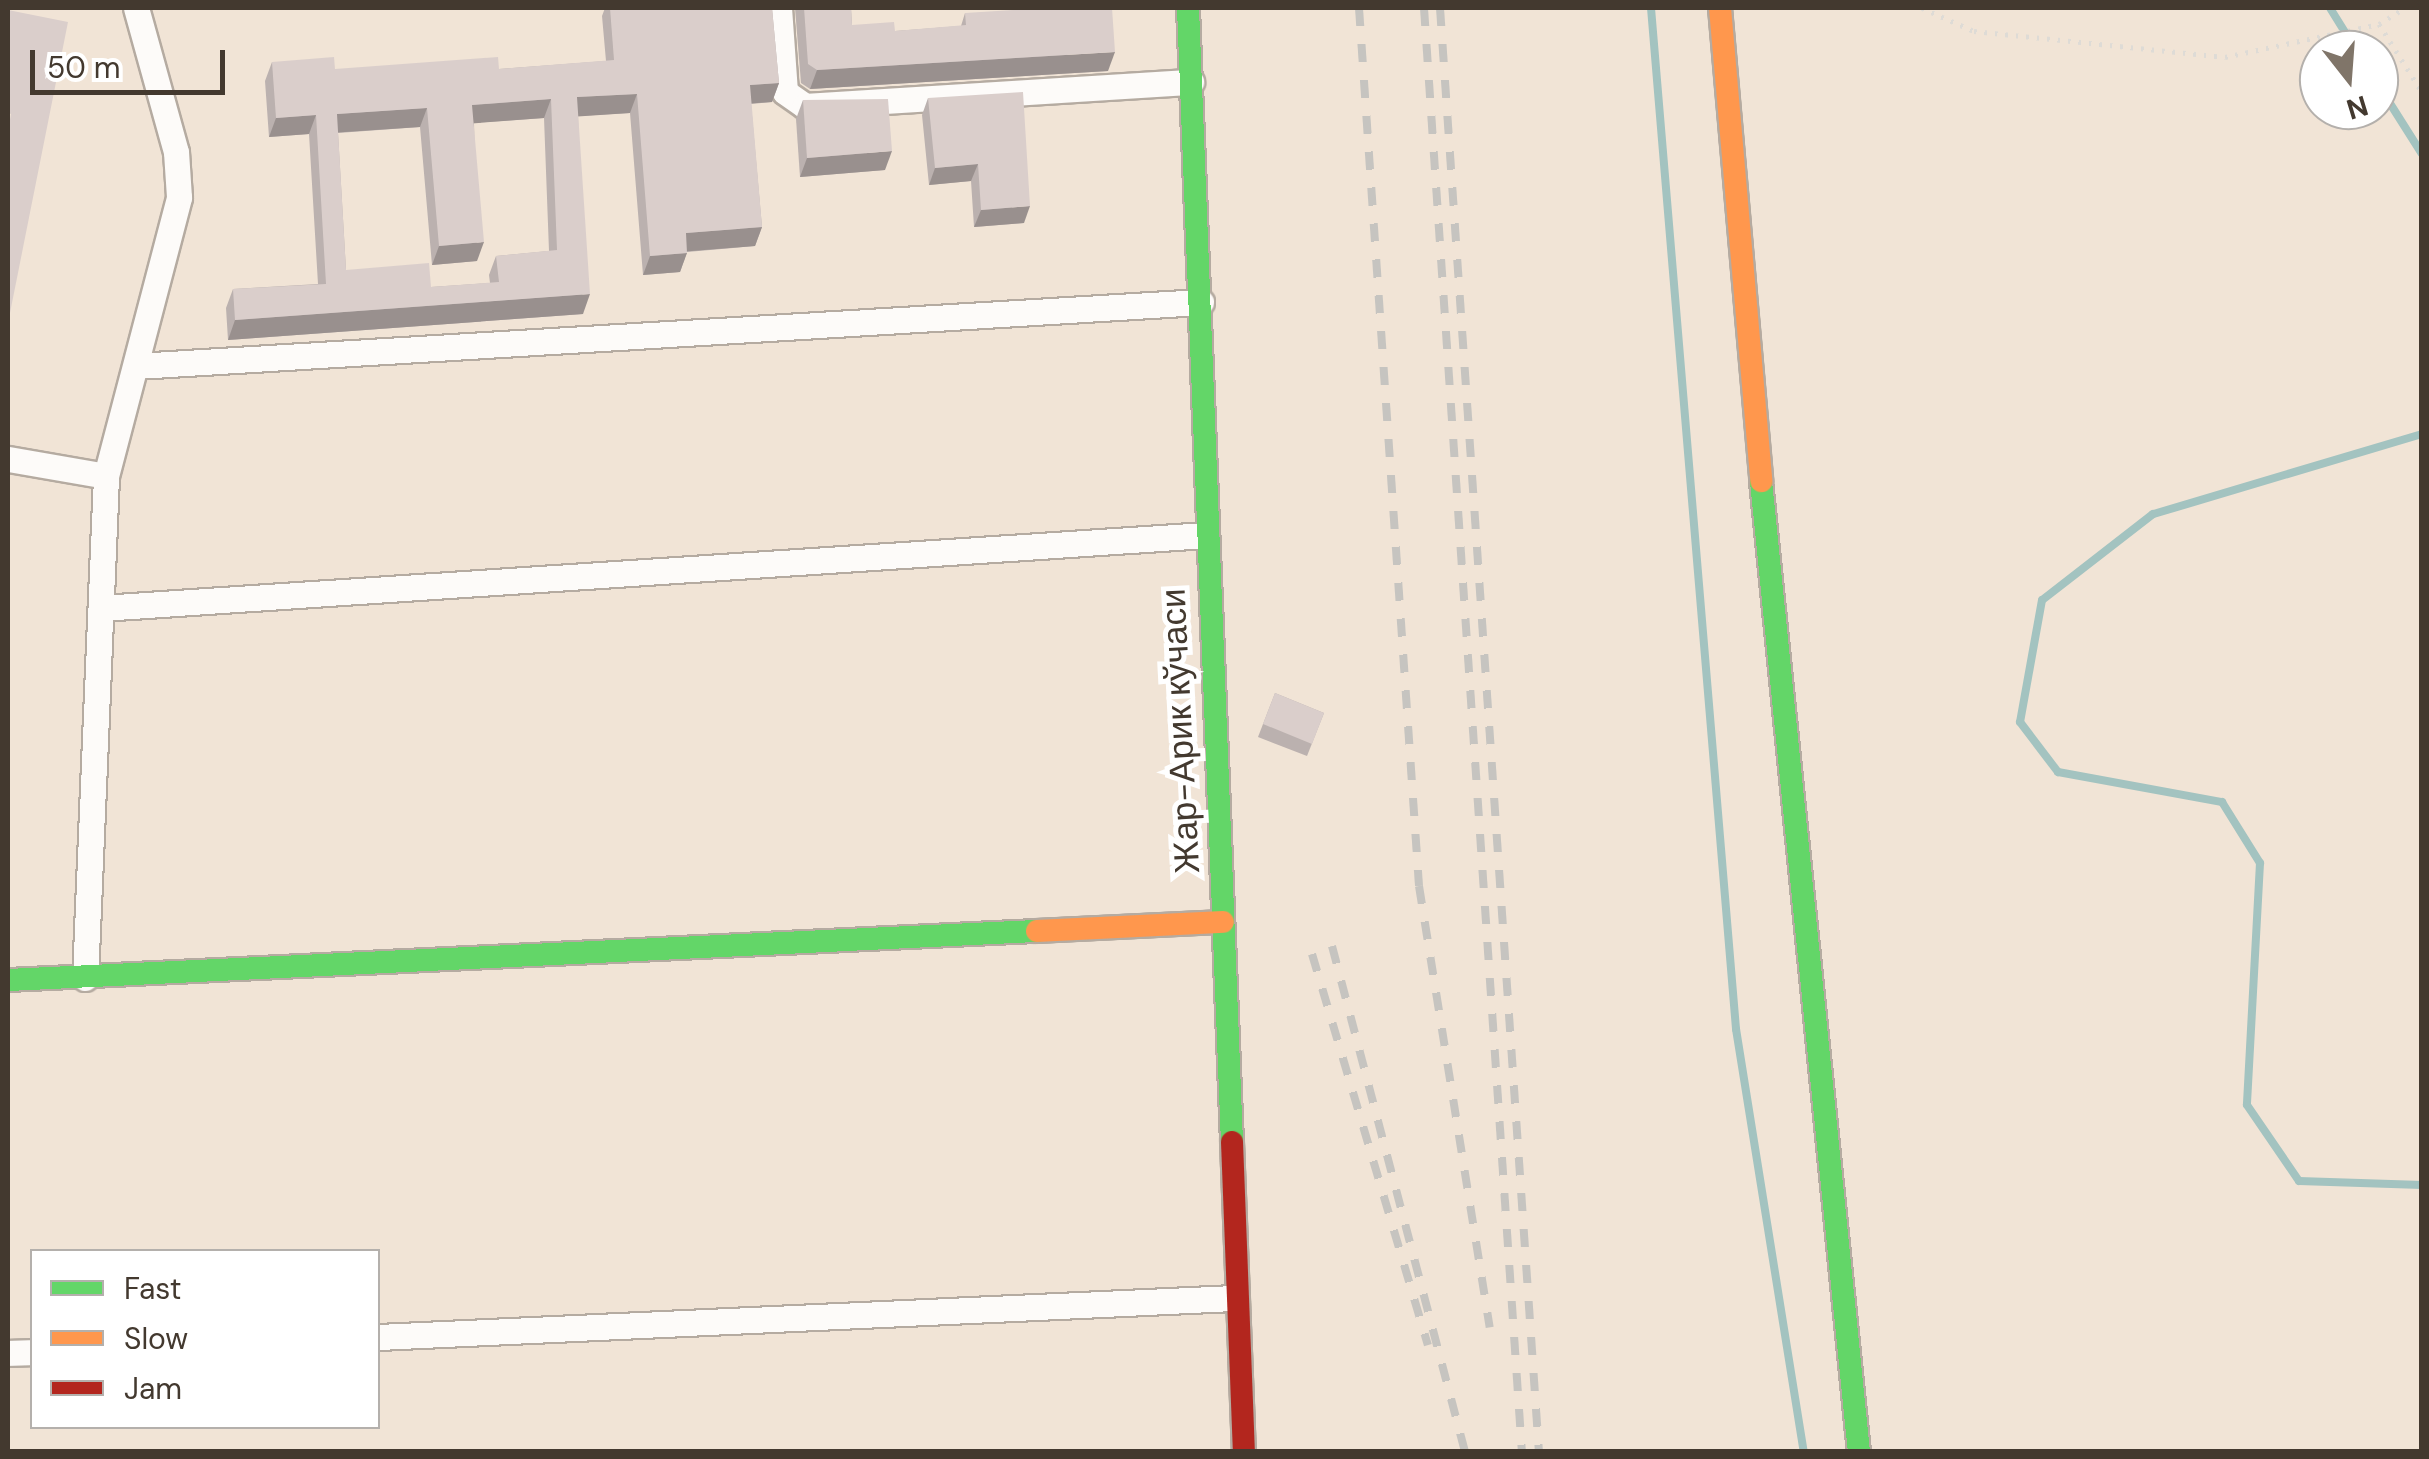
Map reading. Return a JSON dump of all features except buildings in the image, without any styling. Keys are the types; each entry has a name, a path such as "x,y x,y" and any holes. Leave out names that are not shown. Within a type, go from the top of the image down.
{"street":[{"path":"85,978 106,476 179,197 176,152 136,8"},
{"path":"779,8 785,92 806,106 1191,82"},
{"name":"Жар-Арик кўчаси","path":"1188,8 1235,1298 1244,1452"},
{"path":"1720,8 1787,774 1859,1452"},
{"path":"136,366 1201,302"},
{"path":"8,459 106,476"},
{"path":"101,608 1206,535"},
{"path":"8,980 1223,922"},
{"path":"380,1336 1235,1298"}],"path":[{"path":"1922,8 1974,32 2225,56 2379,24 2405,8"},
{"path":"2379,24 2422,92"}],"waterway":[{"path":"1651,8 1736,1029 1804,1452"},
{"path":"2330,8 2344,30"},
{"path":"2399,118 2422,154"},
{"path":"2422,434 2153,514 2042,600 2020,722 2058,772 2222,802 2260,863 2247,1105 2299,1181 2422,1185"}],"railway":[{"path":"1359,8 1419,886 1490,1327"},
{"path":"1424,8 1522,1452"},
{"path":"1440,8 1539,1452"},
{"path":"1332,946 1465,1452"},
{"path":"1312,954 1428,1345"}],"traffic: fast":[{"path":"1188,8 1232,1142"},
{"path":"1761,481 1859,1452"},
{"path":"8,980 1037,931"}],"traffic: slow":[{"path":"1720,8 1761,481"},
{"path":"1037,931 1223,922"}],"traffic: jam":[{"path":"1232,1142 1244,1452"}]}
